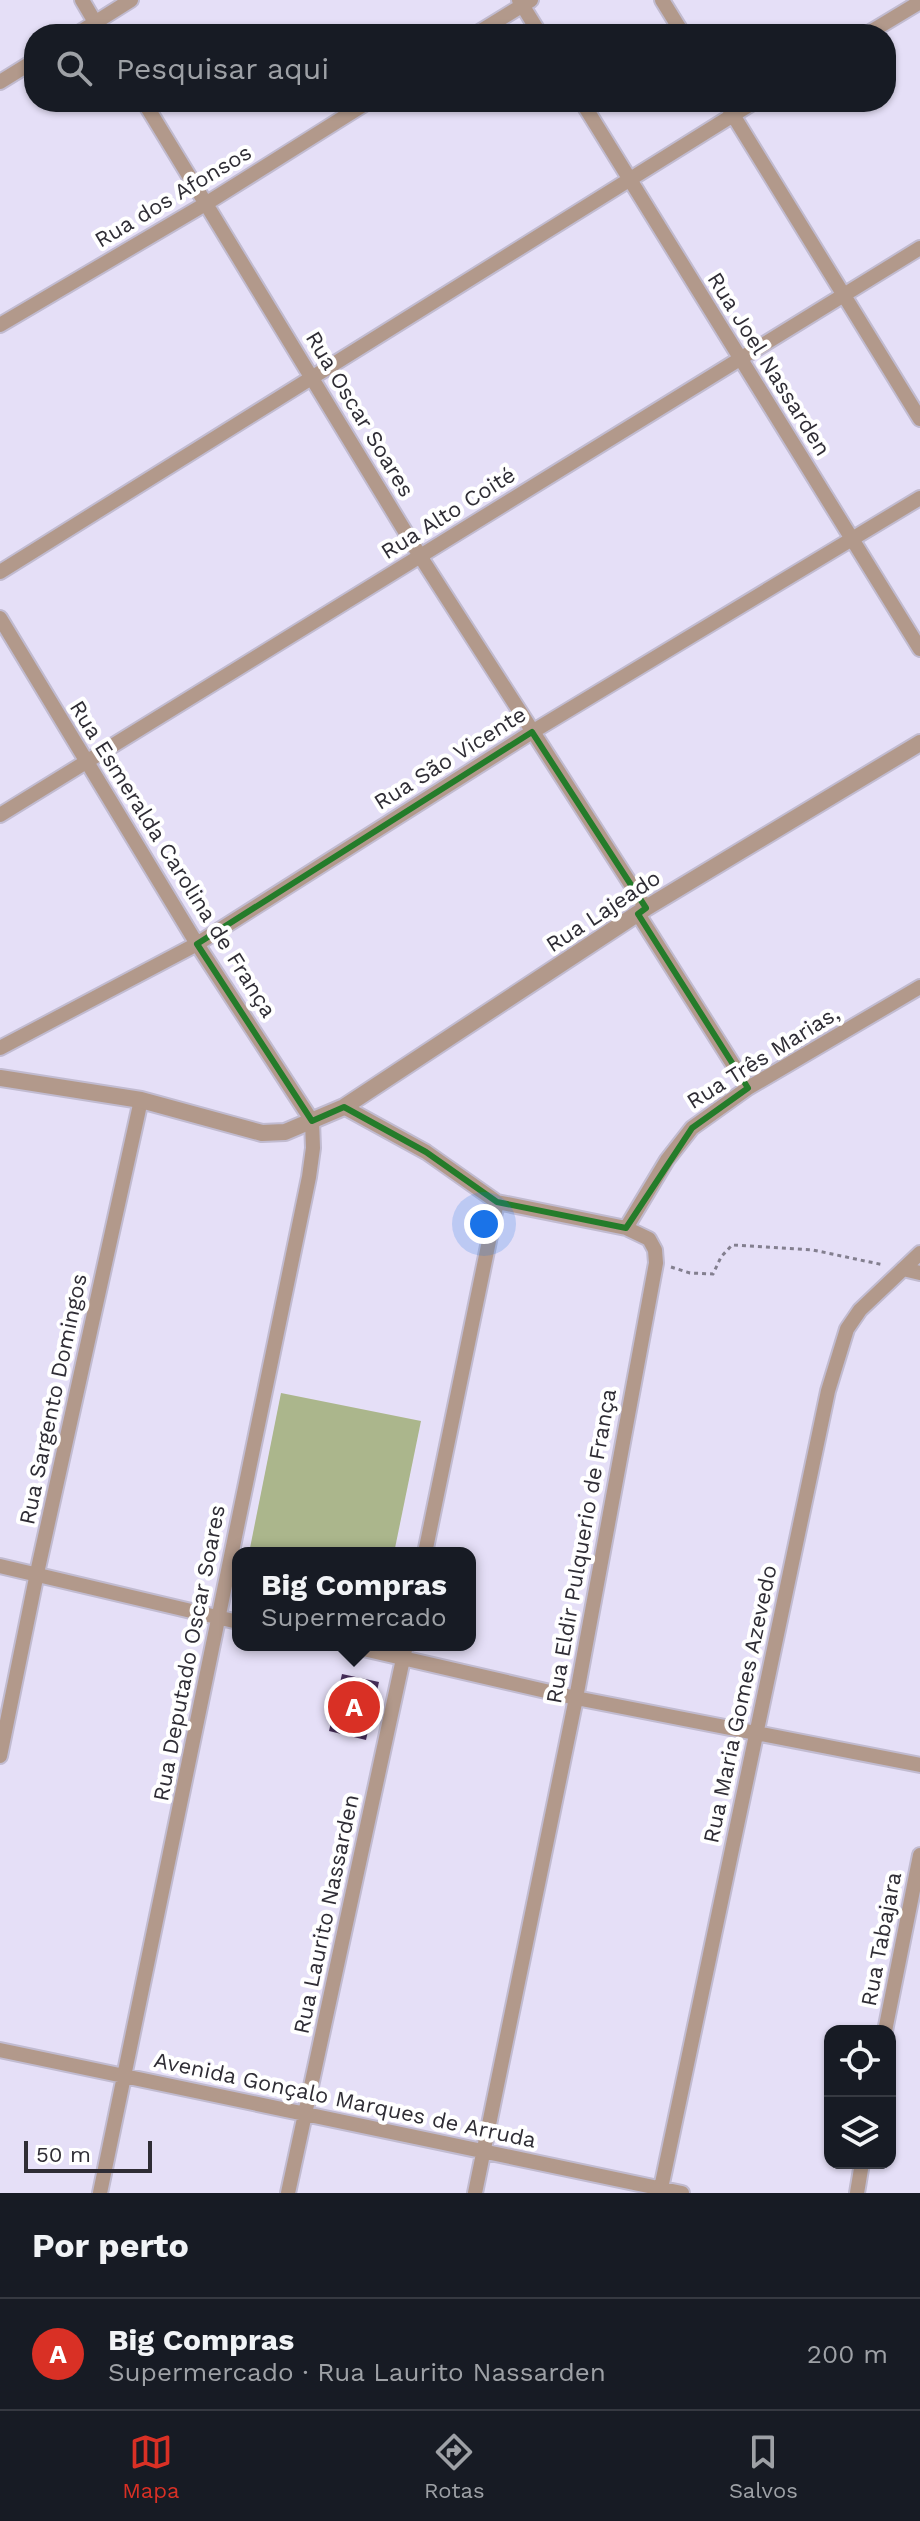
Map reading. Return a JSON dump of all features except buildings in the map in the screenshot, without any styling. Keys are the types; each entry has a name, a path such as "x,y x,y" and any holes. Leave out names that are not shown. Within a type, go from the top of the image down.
{"street":[{"path":"82,0 96,24"},
{"path":"103,24 131,0"},
{"path":"662,0 677,24"},
{"path":"491,24 524,2 535,24"},
{"path":"884,24 920,2"},
{"path":"0,82 24,67"},
{"name":"Rua Oscar Soares","path":"150,112 748,1088"},
{"name":"Rua dos Afonsos","path":"0,325 207,203 352,112"},
{"name":"Rua Joel Nassarden","path":"588,112 920,649"},
{"path":"0,572 630,179 723,112"},
{"path":"731,112 920,419"},
{"name":"Rua Alto Coité","path":"0,815 920,248"},
{"name":"Rua São Vicente","path":"0,1048 197,944 532,732 920,498"},
{"name":"Rua Esmeralda Carolina de França","path":"0,618 197,944 312,1121"},
{"name":"Rua Lajeado","path":"0,1078 141,1100 262,1133 285,1132 344,1107 642,911 920,743"},
{"name":"Rua Três Marias,","path":"626,1228 667,1160 692,1128 748,1088 920,987"},
{"name":"Rua Sargento Domingos","path":"0,1756 141,1100"},
{"path":"344,1107 426,1152 497,1202 626,1228 649,1239 655,1250 656,1263"},
{"name":"Rua Deputado Oscar Soares","path":"233,1547 309,1177 313,1148 312,1121"},
{"path":"426,1547 497,1202"},
{"name":"Rua Maria Gomes Azevedo","path":"660,2191 828,1391 847,1329 860,1310 920,1253"},
{"name":"Rua Eldir Pulquerio de França","path":"475,2193 576,1698 656,1263"},
{"path":"903,1269 920,1273"},
{"name":"Rua Deputado Oscar Soares","path":"100,2193 232,1550"},
{"path":"0,1566 232,1621"},
{"path":"405,1651 576,1698 920,1765"},
{"name":"Rua Laurito Nassarden","path":"288,2193 405,1651"},
{"name":"Rua Tabajara","path":"886,2025 920,1855"},
{"name":"Avenida Gonçalo Marques de Arruda","path":"0,2050 660,2191 682,2193"},
{"path":"857,2193 861,2169"}],"path":[{"path":"656,1263 690,1273 713,1274 721,1257 732,1245 813,1250 903,1269"}],"highlighted area":[{"path":"532,732 646,908 638,914 748,1088 692,1128 626,1228 497,1202 426,1152 344,1107 312,1121 197,944"}],"green space":[{"path":"281,1393 421,1421 395,1547 250,1547"}],"place":[{"name":"Big Compras","path":"354,1707"}]}
